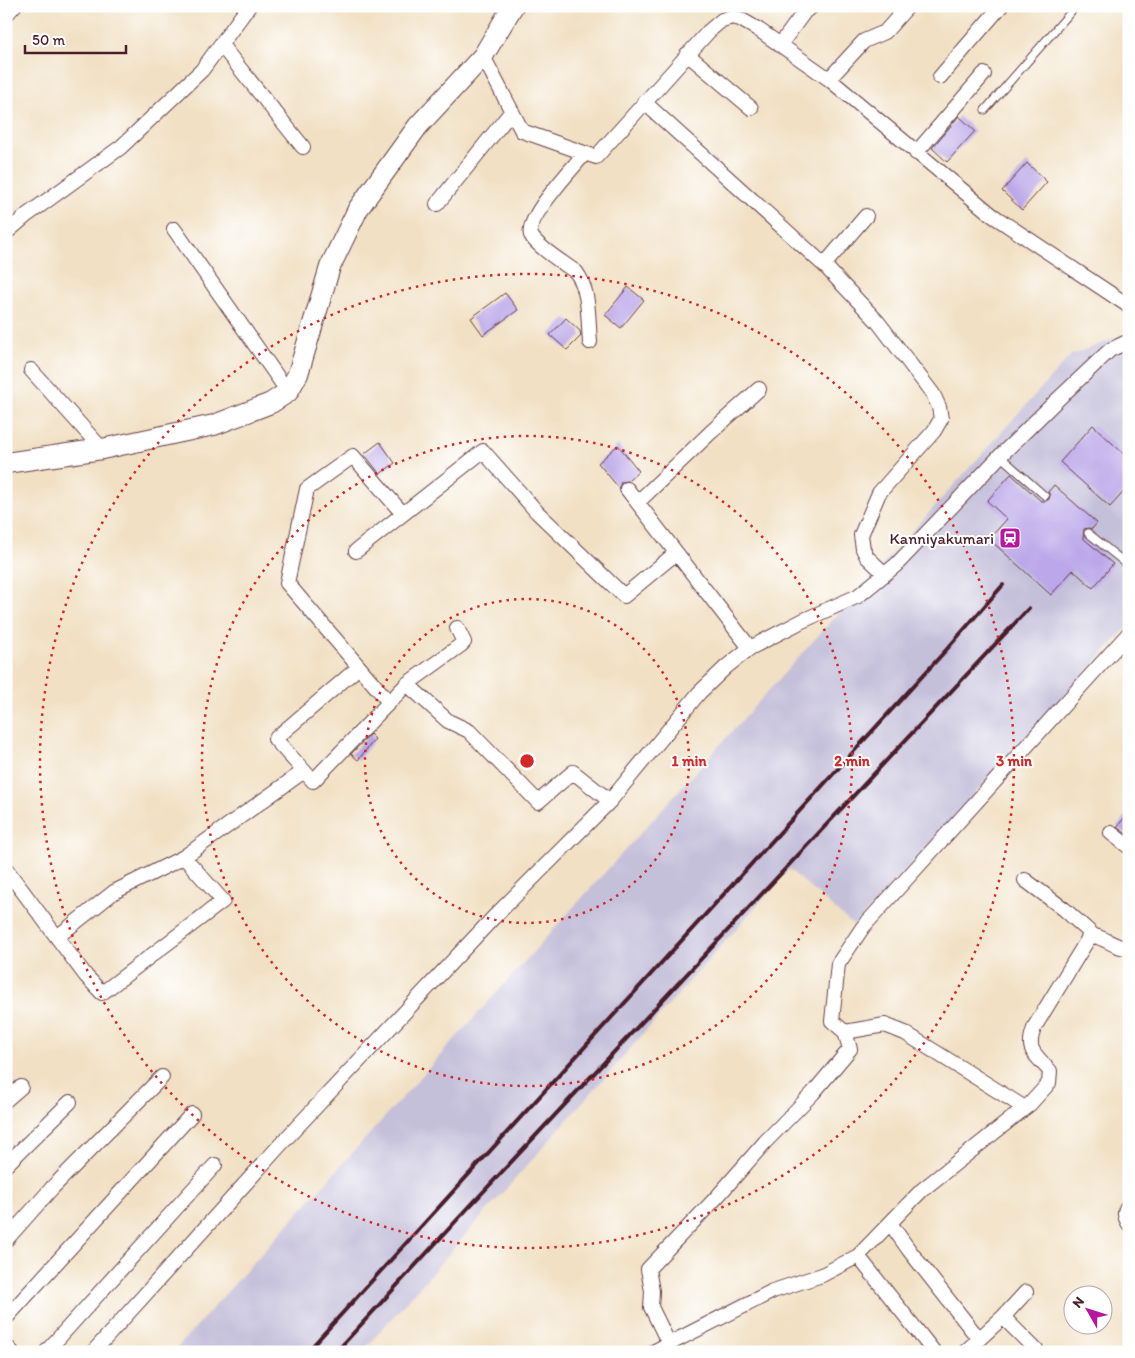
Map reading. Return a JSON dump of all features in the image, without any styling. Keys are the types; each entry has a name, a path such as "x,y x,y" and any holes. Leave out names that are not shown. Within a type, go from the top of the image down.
{"street":[{"path":"6,15 14,6"},
{"path":"6,233 27,215 121,147 202,70 249,6"},
{"path":"6,462 102,449 214,425 272,403 288,392 298,374 330,267 358,209 418,126 483,56 513,6"},
{"path":"780,45 806,11 813,6"},
{"path":"828,79 864,41 885,32 908,6"},
{"path":"940,77 1001,6"},
{"path":"483,56 522,131 596,157 709,31 722,20 732,18 740,20 759,30 828,79 992,215 1129,307"},
{"path":"221,45 303,147"},
{"path":"687,54 751,108"},
{"path":"916,153 984,74"},
{"path":"644,102 824,265 878,322 932,394 939,407 941,419 934,431 880,493 861,535 863,549 867,557 885,574"},
{"path":"438,204 512,111"},
{"path":"585,154 538,211 531,224 531,235 537,243 576,272 581,278 584,287 590,342"},
{"path":"824,265 866,216"},
{"path":"174,229 288,392"},
{"path":"92,1352 281,1144 493,918 610,800 699,693 726,667 750,648 802,621 858,596 896,565 1000,456 1110,350 1129,341"},
{"path":"32,370 102,449"},
{"path":"638,502 759,389"},
{"path":"356,551 483,452 538,512 624,596 676,553"},
{"path":"389,702 287,584 307,490 353,456 403,514"},
{"path":"627,489 750,648"},
{"path":"359,667 275,739 313,780 406,684 461,646 464,642 457,628"},
{"path":"669,1344 651,1307 652,1290 648,1269 813,1093 850,1049 846,1032 832,1021 838,964 863,927 1129,633"},
{"path":"406,684 448,722 468,731 538,802 573,772 610,800"},
{"path":"57,937 114,892 184,857 304,771"},
{"path":"1111,833 1129,848"},
{"path":"6,869 86,976 102,993 223,901 184,857"},
{"path":"1025,880 1064,909 1094,936"},
{"path":"653,1352 772,1291 822,1275 858,1256 922,1190 1025,1108 1050,1083 1050,1070 1030,1048 1030,1038 1035,1026 1088,939 1094,936 1103,937 1124,948 1129,948"},
{"path":"846,1032 885,1025 905,1033 1025,1108"},
{"path":"6,1240 52,1188 162,1077"},
{"path":"6,1100 21,1087"},
{"path":"6,1165 70,1102"},
{"path":"6,1318 192,1114"},
{"path":"46,1352 215,1165"},
{"path":"1129,1204 1124,1210 1124,1216 1129,1224"},
{"path":"890,1223 979,1339"},
{"path":"858,1256 934,1352"},
{"path":"965,1352 1003,1317 1026,1292"},
{"path":"1003,1317 1038,1352"},
{"path":"6,1346 12,1352"}],"lane":[{"path":"985,110 1076,6"},
{"path":"1000,456 1045,496"},
{"path":"1088,533 1129,566"}],"shaded area":[{"path":"1129,333 1129,625 854,926 789,869 362,1352 173,1352 1071,355"}],"building":[{"path":"959,116 975,131 947,162 932,148"},
{"path":"1027,163 1047,182 1022,210 1002,191"},
{"path":"628,287 644,300 621,328 605,315"},
{"path":"505,293 518,310 483,335 471,318"},
{"path":"566,318 580,331 581,336 567,350 550,335"},
{"path":"1093,425 1129,459 1129,486 1110,507 1060,462"},
{"path":"380,442 395,463 380,474 364,454"},
{"path":"618,445 639,471 628,481 621,482 619,488 598,463"},
{"path":"1011,474 1041,501 1049,499 1050,495 1048,492 1054,485 1097,523 1092,529 1084,529 1083,538 1113,564 1093,588 1073,570 1051,595 989,539 1007,519 987,501"},
{"path":"370,734 375,739 358,760 351,754"},
{"path":"1129,812 1129,836 1117,827"}],"railway":[{"path":"307,1352 947,649 1003,585"},
{"path":"336,1352 1029,608"}],"place":[{"name":"Kanniyakumari","path":"1010,538"}]}
